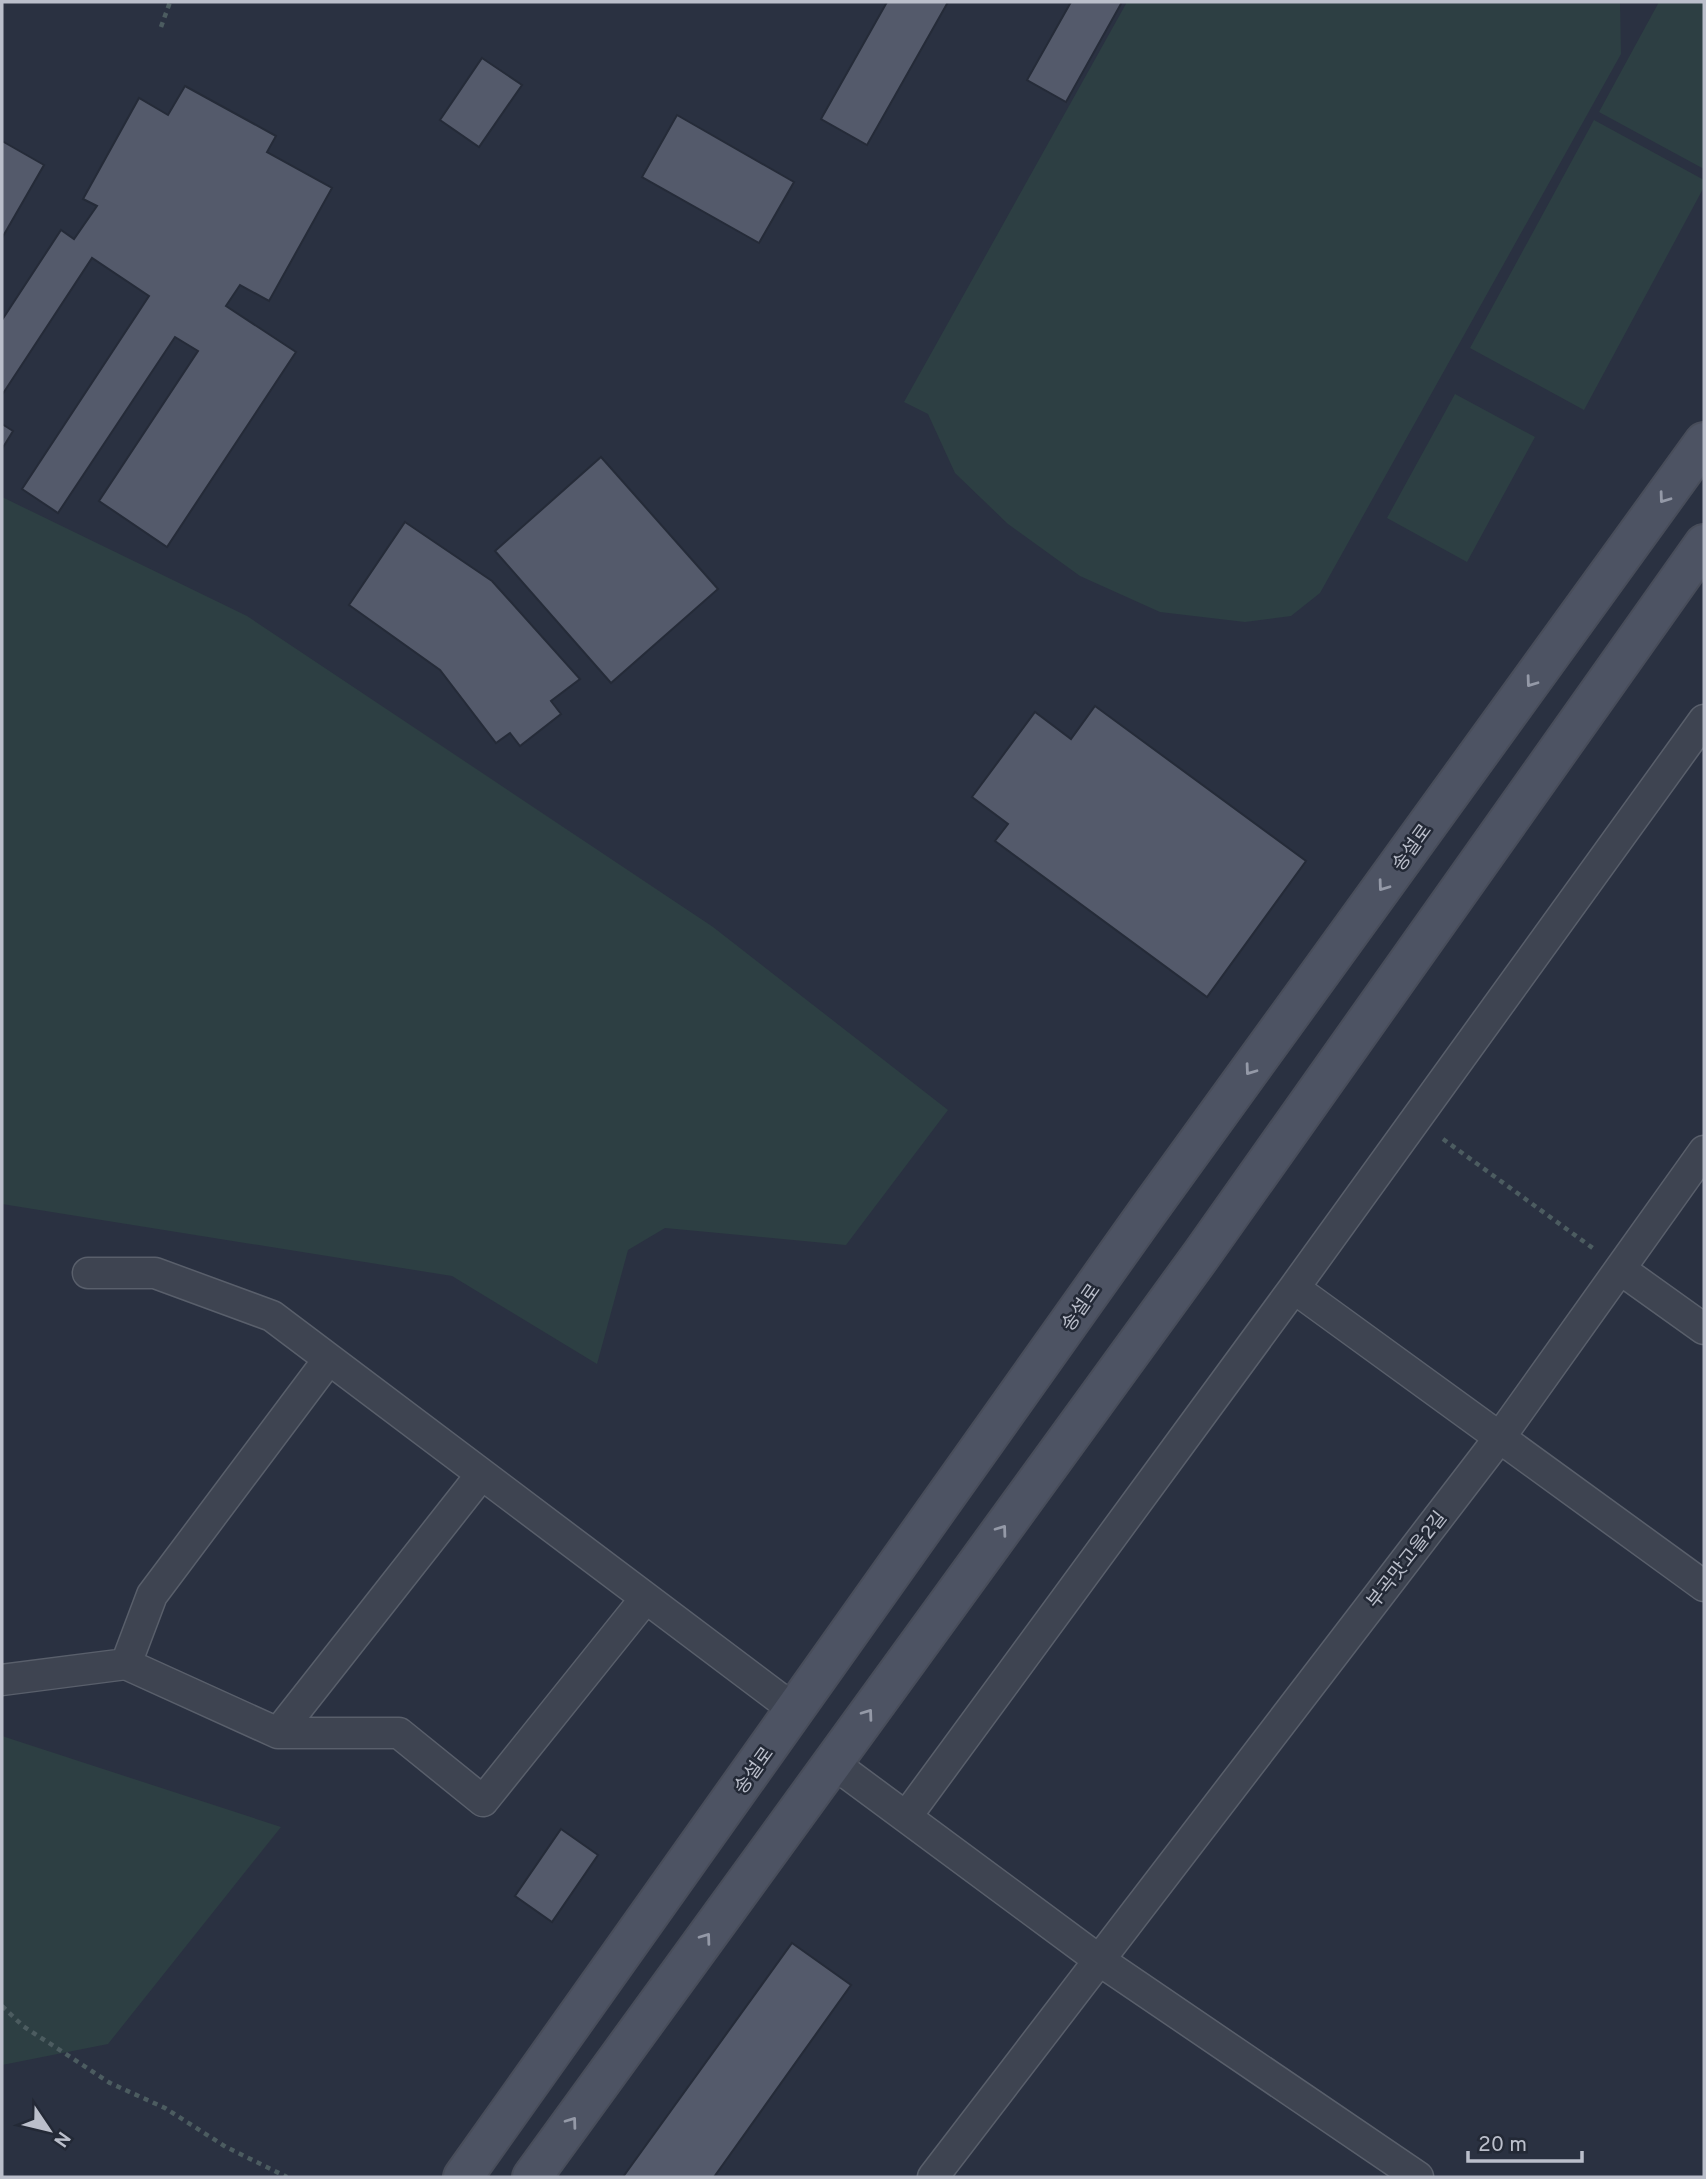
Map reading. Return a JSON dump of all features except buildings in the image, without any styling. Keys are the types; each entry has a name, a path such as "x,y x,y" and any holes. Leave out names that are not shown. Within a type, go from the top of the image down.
{"street":[{"name":"송설로","path":"463,2177 1148,1211 1704,442"},
{"path":"532,2177 1210,1243 1704,544"},
{"path":"906,1817 1294,1288 1704,720"},
{"name":"부곡맛고을2길","path":"933,2177 1500,1437 1704,1151"},
{"path":"1620,1269 1704,1329"},
{"path":"88,1273 155,1273 272,1316 796,1711"},
{"path":"1294,1288 1704,1586"},
{"path":"126,1664 152,1595 329,1359"},
{"path":"278,1733 481,1475"},
{"path":"2,1680 126,1664 278,1733 399,1733 483,1801 645,1599"},
{"path":"833,1763 1099,1960 1418,2177"}],"path":[{"path":"161,27 170,2"},
{"path":"1416,1119 1620,1269"},
{"path":"2,2006 23,2026 110,2083 165,2108 226,2147 286,2177"}],"shaded area":[{"path":"1127,2 1620,3 1621,54 1320,593 1291,616 1245,622 1160,612 1080,576 1008,524 955,473 928,414 904,402"},
{"path":"1659,2 1704,2 1704,169 1599,112"},
{"path":"1594,120 1704,180 1704,187 1584,410 1470,348"},
{"path":"1455,394 1535,437 1467,562 1387,518"},
{"path":"2,497 247,616 713,927 948,1110 846,1245 665,1228 628,1250 597,1364 452,1276 2,1204"},
{"path":"2,1736 281,1827 108,2044 2,2065"}]}
